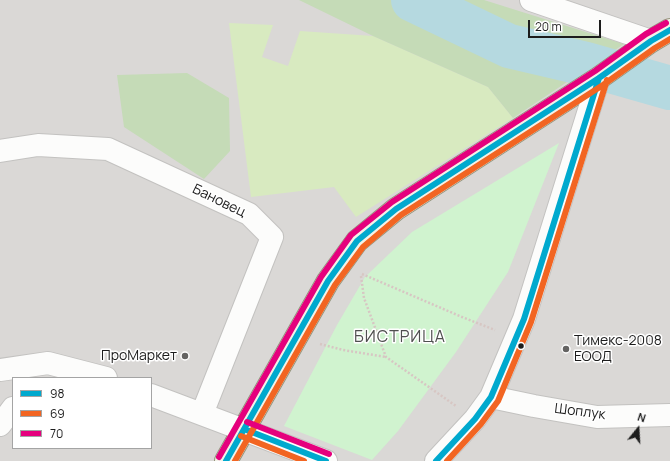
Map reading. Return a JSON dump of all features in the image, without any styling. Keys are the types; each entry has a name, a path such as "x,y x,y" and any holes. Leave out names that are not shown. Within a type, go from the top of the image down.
{"street":[{"path":"531,0 645,45"},
{"path":"226,461 328,281 357,242 396,209 599,78 645,45 670,30"},
{"path":"436,461 475,419 491,397 524,319 599,78"},
{"name":"Бановец","path":"0,150 38,145 108,149 249,214 272,237 202,414"},
{"path":"0,370 42,370 98,377"},
{"path":"152,395 326,461"},
{"name":"Шоплук","path":"491,397 597,417 670,415"},
{"path":"0,425 12,409"}],"path":[{"path":"386,357 364,298 361,273 462,317 516,337"},
{"path":"296,338 344,350 386,357 475,419"}],"shaded area":[{"path":"0,0 670,0 670,461 0,461"}],"green space":[{"path":"299,0 484,0 624,44 513,118 488,87 373,36"},
{"path":"229,23 273,25 262,57 288,66 300,31 373,36 488,87 513,118 356,217 334,187 251,197"},
{"path":"187,73 229,98 230,151 204,179 124,127 117,75"},
{"path":"559,143 508,272 456,352 398,431 372,460 284,426 337,325 365,277 412,232"}],"waterway":[{"path":"413,0 509,46 586,64 670,88"}],"transit line":[{"name":"70","path":"219,457 321,277 351,235 392,202 595,71 646,34 666,23"},
{"name":"98","path":"226,461 328,281 357,241 396,209 599,78 651,41 670,30"},
{"name":"69","path":"235,461 335,285 363,247 401,215 603,85 670,39"},
{"name":"98","path":"436,461 475,419 491,397 524,319 599,78"},
{"name":"69","path":"447,461 481,424 498,401 531,322 607,80"},
{"name":"70","path":"247,422 329,454"},
{"name":"98","path":"244,429 326,461"},
{"name":"69","path":"241,436 304,461"}],"place":[{"name":"Тимекс-2008 ЕООД","path":"566,349"},
{"name":"ПроМаркет","path":"185,356"}],"district":[{"name":"БИСТРИЦА","path":"400,338"}]}
